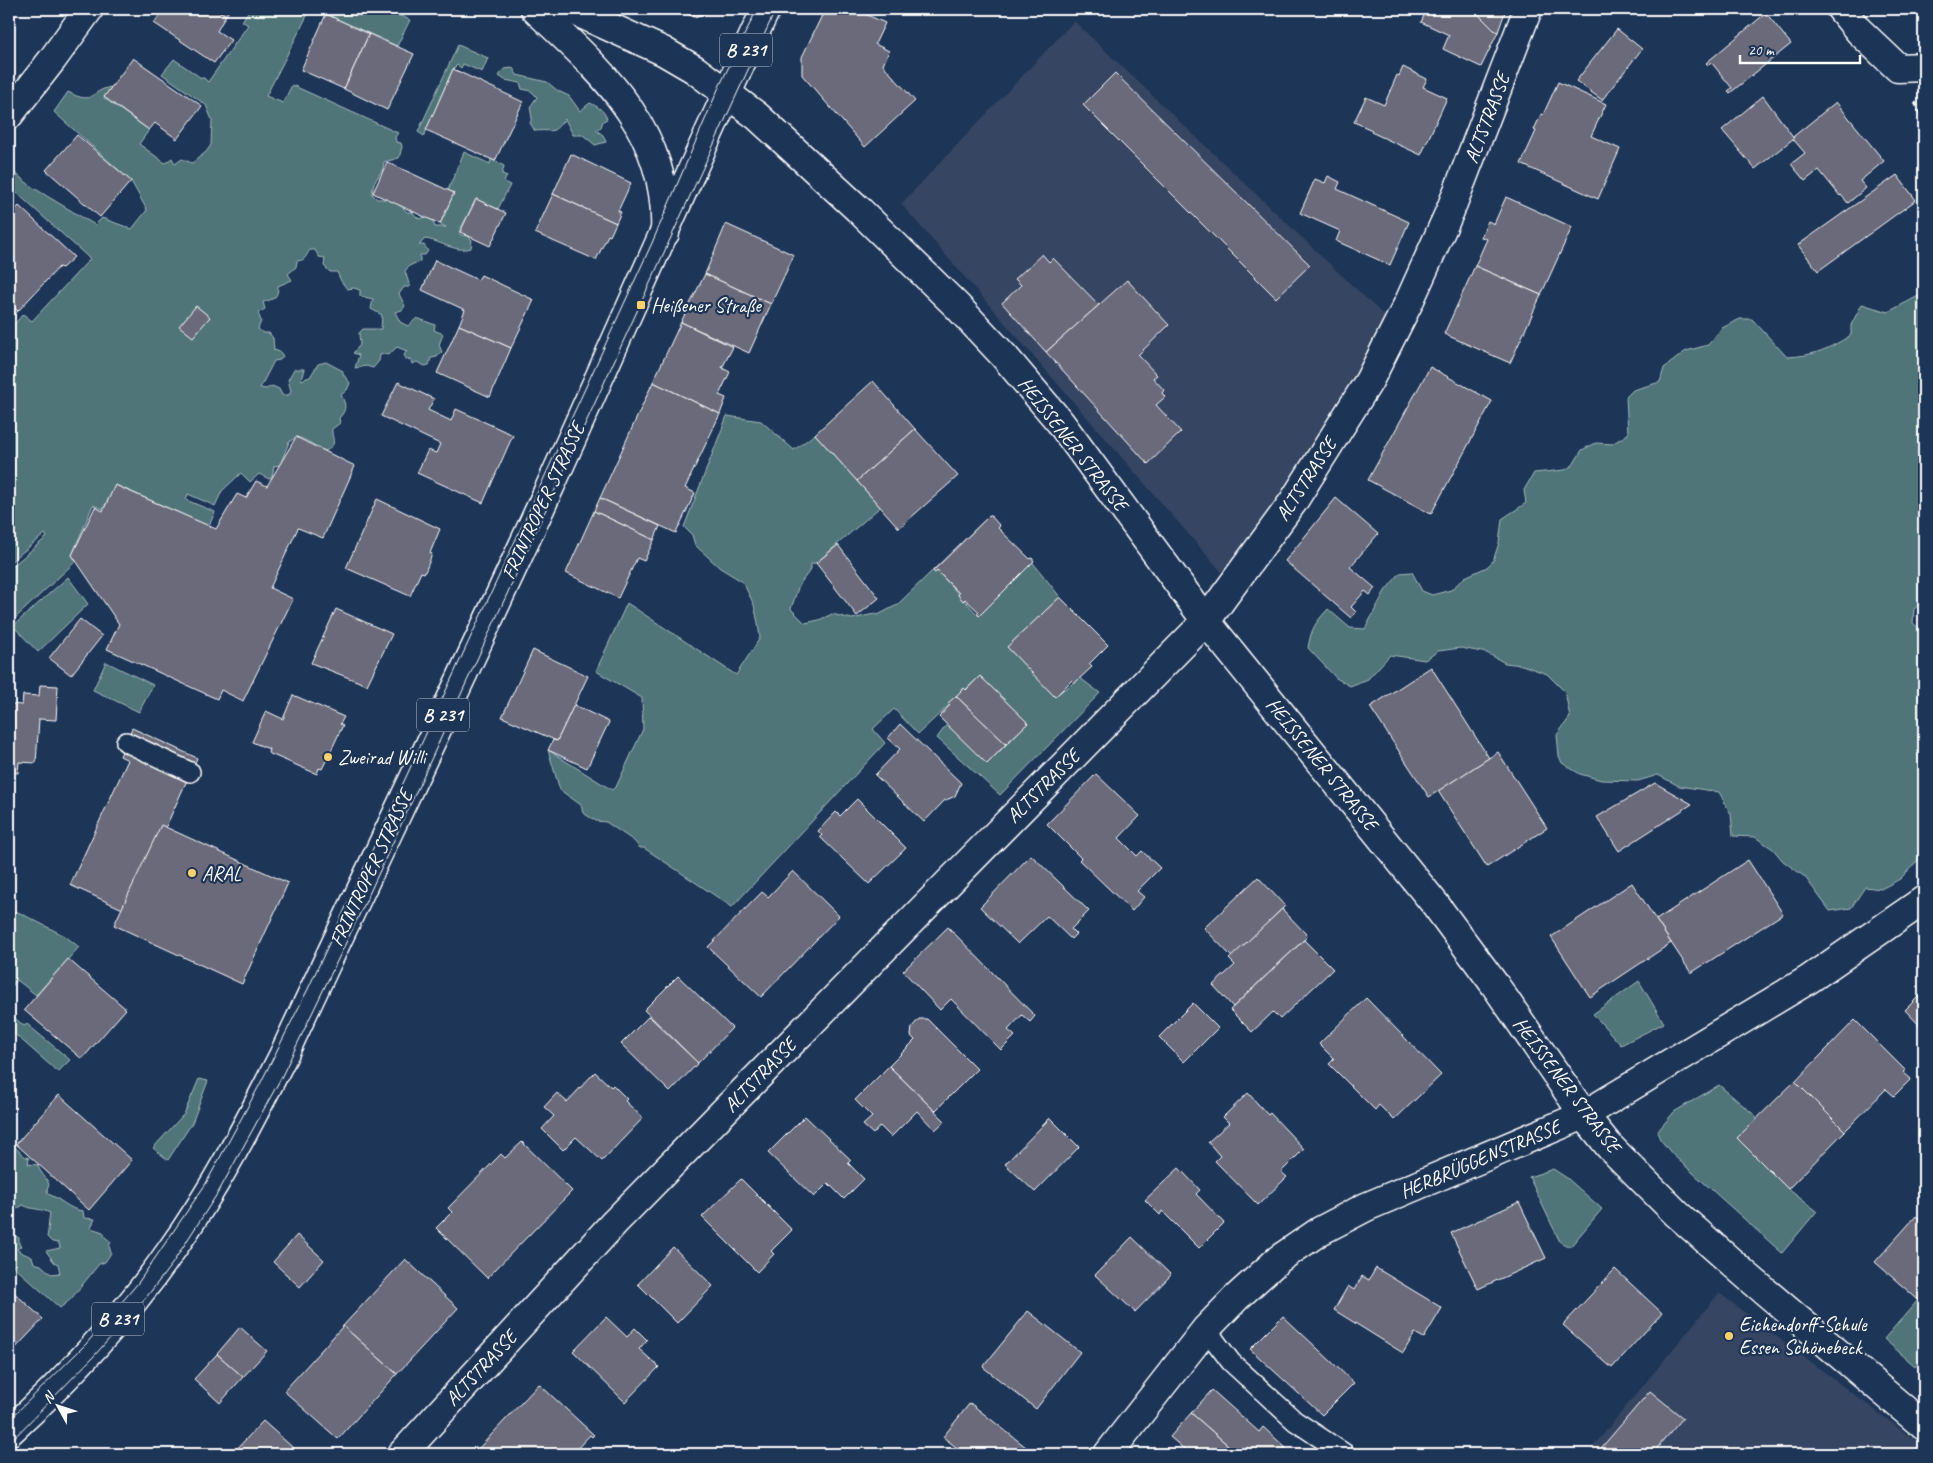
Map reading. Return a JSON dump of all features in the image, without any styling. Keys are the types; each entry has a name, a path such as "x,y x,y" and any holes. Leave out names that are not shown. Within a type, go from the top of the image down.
{"street":[{"path":"9,115 89,9"},
{"path":"535,9 583,54 628,105 658,170 666,209 665,233"},
{"name":"HEISSENER STRASSE","path":"570,9 663,51 694,69 726,92 757,116 858,209 958,307 1004,356 1065,429 1206,621 1460,937 1584,1115 1608,1146 1677,1214 1924,1426"},
{"name":"FRINTROPER STRASSE","path":"9,1432 113,1325 154,1274 199,1207 247,1127 283,1056 548,492 665,233 726,92 766,9"},
{"name":"ALTSTRASSE","path":"402,1454 614,1223 1206,621 1293,502 1369,381 1409,302 1450,211 1528,9"},
{"path":"1841,9 1859,31 1898,68 1924,67"},
{"name":"HERBRÜGGENSTRASSE","path":"1108,1454 1206,1329 1236,1298 1279,1259 1320,1231 1366,1207 1584,1115 1808,980 1924,900"}],"lane":[{"path":"126,742 190,772"},
{"path":"1206,1329 1230,1362 1294,1421 1345,1454"}],"shaded area":[{"path":"1074,21 1395,326 1224,575 901,204"},
{"name":"Eichendorff-Schule Essen Schönebeck","path":"1719,1293 1924,1447 1924,1454 1587,1454"}],"green space":[{"path":"250,9 310,10 266,96 283,103 292,85 398,133 395,137 396,142 401,143 402,147 399,158 384,162 383,169 374,183 372,194 377,199 386,199 393,202 407,212 412,212 419,219 426,217 432,219 435,227 446,227 440,224 454,193 448,190 464,152 490,164 491,159 504,166 502,174 507,176 504,182 510,185 498,209 476,199 459,232 461,235 468,236 472,240 471,248 459,249 425,239 419,245 424,245 428,251 425,255 420,255 420,261 409,266 405,271 410,287 404,287 399,294 405,306 402,310 395,312 400,322 408,326 417,318 435,325 434,330 443,334 439,345 442,352 437,357 431,358 429,365 425,366 417,362 412,364 411,360 406,359 404,355 407,351 397,347 388,355 380,355 379,361 373,368 366,366 355,368 359,355 353,353 360,345 359,333 363,329 381,329 382,315 371,309 373,299 360,296 360,290 354,288 347,289 337,272 330,272 324,266 325,258 319,257 315,250 310,250 304,259 297,261 296,267 288,274 292,280 278,286 276,296 263,302 265,309 258,313 261,321 258,329 263,333 269,333 273,338 274,350 280,352 283,356 280,360 274,361 260,388 266,389 272,386 279,389 282,395 289,395 291,391 288,380 294,369 304,369 301,380 310,377 318,364 326,362 343,371 343,374 350,383 347,390 341,395 345,404 344,410 339,418 340,423 332,429 334,441 332,446 326,451 296,437 289,442 280,465 274,466 272,477 269,479 259,474 250,482 241,473 222,491 215,506 188,494 186,500 215,512 209,526 116,485 103,509 93,505 72,555 76,561 10,623 9,569 47,537 45,534 9,563 9,331 23,314 32,321 90,259 9,186 9,168 32,187 95,225 102,218 132,229 147,210 131,181 54,112 68,92 88,98 99,91 111,87 104,98 149,130 139,144 165,163 172,158 175,164 182,159 192,163 206,152 211,145 212,120 206,105 162,74 174,59 208,82 248,25 242,21"},
{"path":"329,9 385,9 410,20 397,46 326,14"},
{"path":"458,45 488,58 482,72 463,64 461,68 457,65 453,69 424,136 418,132"},
{"path":"513,68 517,75 547,82 558,91 569,96 580,111 590,103 600,109 607,119 596,130 603,135 606,142 595,145 583,135 573,135 565,119 554,130 535,131 530,123 532,118 530,107 537,97 531,91 522,89 520,83 505,80 499,76 504,69"},
{"path":"1924,293 1924,601 1914,609 1913,623 1924,633 1924,854 1900,879 1881,889 1865,887 1851,908 1830,911 1805,877 1783,861 1773,849 1755,837 1733,836 1731,814 1719,792 1679,786 1658,775 1638,781 1601,780 1580,774 1562,763 1559,756 1557,735 1570,717 1565,692 1547,674 1522,665 1505,663 1487,653 1461,648 1438,651 1425,660 1390,655 1368,679 1350,686 1336,678 1308,648 1314,627 1328,609 1350,628 1365,629 1385,591 1400,573 1412,572 1422,591 1432,595 1451,590 1465,577 1487,567 1493,561 1499,543 1502,519 1526,503 1524,490 1534,473 1565,470 1573,465 1582,450 1596,443 1612,444 1628,434 1626,397 1633,390 1660,382 1664,368 1686,351 1708,345 1722,328 1740,319 1752,319 1787,357 1805,355 1828,348 1851,335 1851,325 1862,304 1888,312"},
{"path":"727,416 761,421 794,450 815,434 880,507 816,563 811,564 811,569 799,585 791,609 805,623 819,620 832,614 852,619 874,614 878,615 897,605 990,515 937,571 979,616 1030,559 1060,597 1007,647 1055,696 1080,678 1100,693 1000,795 937,738 947,724 987,764 1028,723 980,676 918,734 894,709 873,729 885,743 732,907 644,848 640,848 634,841 606,822 596,821 583,813 581,805 560,790 548,750 612,790 617,785 643,729 642,698 596,671 627,603 736,675 760,638 754,605 743,582 720,568 695,545 692,535 684,527"},
{"path":"68,577 88,604 38,652 13,626"},
{"path":"106,662 153,685 139,712 93,690"},
{"path":"16,911 65,936 79,947 36,995 17,980 9,990 9,919"},
{"path":"1639,981 1664,1023 1621,1045 1593,1014"},
{"path":"9,1013 24,1026 27,1024 70,1060 58,1072 9,1029"},
{"path":"199,1079 208,1081 192,1123 168,1160 153,1148 184,1114"},
{"path":"1719,1085 1758,1118 1738,1139 1788,1189 1817,1211 1782,1253 1672,1154 1657,1132 1674,1112"},
{"path":"9,1144 29,1158 28,1164 38,1165 49,1185 48,1194 73,1208 83,1211 84,1218 95,1219 91,1228 103,1232 105,1237 111,1242 109,1246 111,1253 105,1262 99,1264 71,1299 60,1308 9,1262 9,1232 19,1238 21,1246 17,1249 20,1252 32,1257 34,1263 41,1265 51,1274 60,1273 58,1264 54,1262 46,1251 60,1248 59,1243 52,1242 47,1237 50,1213 23,1205 17,1209 9,1203"},
{"path":"1553,1169 1567,1178 1602,1209 1570,1247 1560,1242 1529,1177"},
{"path":"1918,1300 1924,1305 1924,1355 1915,1366 1884,1339"}],"building":[{"path":"164,9 215,9 226,15 217,31 231,40 214,63 154,23"},
{"path":"215,9 230,9 226,15"},
{"path":"676,9 692,9 694,17"},
{"path":"692,9 714,9 694,17"},
{"path":"825,9 854,9 885,23 875,44 889,51 883,65 915,101 865,147 802,75 802,57"},
{"path":"1427,9 1473,9 1498,32 1481,67 1443,49 1449,35 1421,22"},
{"path":"1473,9 1506,9 1498,32 1494,30"},
{"path":"1766,13 1791,44 1730,93 1728,91 1732,88 1711,62 1708,65 1706,63"},
{"path":"326,14 369,34 344,89 301,70"},
{"path":"1617,29 1642,49 1602,100 1576,81"},
{"path":"369,34 414,54 387,110 344,89"},
{"path":"133,58 202,106 177,139 155,123 149,130 104,97"},
{"path":"1403,67 1427,79 1423,87 1447,98 1421,155 1354,122 1366,97 1384,105 1397,75 1399,76"},
{"path":"453,69 523,102 495,161 426,130"},
{"path":"1115,73 1310,265 1276,298 1083,105"},
{"path":"1558,82 1606,104 1591,136 1620,149 1598,199 1521,164 1536,131 1534,130 1541,114 1543,115"},
{"path":"1763,96 1794,138 1755,169 1722,130"},
{"path":"1836,102 1884,161 1860,181 1866,188 1848,203 1819,170 1805,181 1791,164 1805,153 1793,139 1794,136"},
{"path":"77,135 131,181 100,217 46,170"},
{"path":"571,154 631,183 618,211 621,212 616,223 553,194"},
{"path":"387,162 454,193 440,224 373,193"},
{"path":"1897,175 1916,200 1818,271 1798,245"},
{"path":"1328,176 1340,182 1337,189 1409,222 1390,265 1336,241 1340,231 1300,213 1315,179 1325,183"},
{"path":"553,194 616,223 596,260 535,233"},
{"path":"1506,197 1572,227 1541,295 1475,266 1487,239 1481,237 1488,221 1494,224"},
{"path":"476,199 506,213 490,246 460,232"},
{"path":"19,206 74,257 62,268 59,267 18,311 9,302 9,217"},
{"path":"726,224 794,255 771,304 705,274"},
{"path":"1042,254 1049,262 1053,258 1099,305 1046,352 1002,303 1021,285 1015,279"},
{"path":"435,260 478,280 481,275 534,300 511,348 459,325 465,310 422,290"},
{"path":"1475,266 1541,295 1510,363 1444,334"},
{"path":"705,274 771,304 749,353 681,322"},
{"path":"1127,280 1169,325 1138,355 1157,375 1153,378 1164,390 1162,393 1165,397 1156,405 1181,432 1148,464 1046,352"},
{"path":"9,302 18,311 9,321"},
{"path":"196,306 210,317 193,337 179,326"},
{"path":"681,322 733,347 722,368 730,372 719,395 726,398 720,414 653,382"},
{"path":"459,325 511,348 490,397 437,373"},
{"path":"1430,367 1492,401 1431,514 1368,480"},
{"path":"873,381 915,429 857,481 815,434"},
{"path":"398,382 434,399 428,410 451,421 456,409 513,435 483,503 417,473 428,450 436,453 440,444 381,416"},
{"path":"653,382 720,414 685,488 695,493 676,533 600,498"},
{"path":"915,429 958,476 899,528 857,481"},
{"path":"296,437 355,466 323,538 298,528 270,588 293,599 243,701 221,690 217,699 107,649 119,624 72,555 95,507 103,511 115,485 216,529 237,494 246,498 256,481 267,486"},
{"path":"600,498 660,526 654,540 594,511"},
{"path":"1336,498 1378,534 1350,567 1375,588 1370,595 1365,591 1351,607 1356,612 1351,618 1285,561"},
{"path":"377,499 440,529 430,553 432,554 426,570 424,573 421,572 410,596 346,568"},
{"path":"594,511 654,540 644,561 637,558 618,598 566,573"},
{"path":"990,515 1000,526 998,528 1034,561 979,616 977,613 979,612 965,599 963,601 958,595 959,593 937,571 935,573 933,571"},
{"path":"838,545 879,598 857,616 816,563"},
{"path":"1060,597 1108,645 1089,664 1092,667 1075,683 1072,680 1055,697 1007,647"},
{"path":"336,609 392,634 367,685 311,663"},
{"path":"80,619 102,636 71,675 49,658"},
{"path":"533,650 588,676 557,741 502,717"},
{"path":"1431,667 1489,758 1429,797 1370,707"},
{"path":"980,676 1028,723 1006,744 956,696 964,688 966,690"},
{"path":"40,685 58,686 56,720 39,719 36,763 19,762 18,773 9,772 9,704 22,705 23,695 39,696"},
{"path":"293,695 344,717 340,724 343,725 328,757 322,769 319,768 317,774 268,753 269,749 252,742 266,711 283,719"},
{"path":"956,696 1006,744 987,764 939,717 950,705 948,703"},
{"path":"574,705 609,722 587,768 548,750 553,740 557,741"},
{"path":"900,724 961,783 955,796 944,801 924,822 875,775 900,749 888,738"},
{"path":"132,728 197,758 159,842 163,848 157,860 150,861 145,873 149,878 135,909 127,911 70,885 128,760 120,756"},
{"path":"1498,752 1547,828 1487,867 1438,791"},
{"path":"1096,774 1140,816 1119,838 1137,856 1142,851 1160,868 1137,891 1144,897 1132,911 1079,860 1081,858 1047,824"},
{"path":"1655,783 1692,804 1619,851 1597,817"},
{"path":"857,799 906,848 869,884 820,837 822,835 818,831 836,812 840,816"},
{"path":"161,825 288,883 242,984 114,925"},
{"path":"1031,855 1089,911 1071,929 1076,934 1071,939 1047,916 1018,944 980,907"},
{"path":"1748,860 1783,914 1691,973 1656,920"},
{"path":"793,871 839,916 761,997 708,947 762,892 768,897"},
{"path":"1258,877 1285,906 1232,957 1204,928"},
{"path":"1632,883 1671,943 1590,997 1551,937"},
{"path":"1282,909 1308,936 1233,1007 1213,985 1235,965 1229,959"},
{"path":"948,927 1035,1016 1030,1022 1022,1015 1008,1030 1015,1036 1001,1050 951,999 940,1010 903,971"},
{"path":"1304,940 1333,969 1280,1019 1273,1012 1252,1032 1230,1010"},
{"path":"68,959 126,1009 82,1059 24,1010"},
{"path":"678,976 732,1028 698,1063 644,1010"},
{"path":"1924,991 1924,1030 1905,1010"},
{"path":"1366,998 1441,1075 1394,1120 1379,1105 1375,1110 1329,1064 1334,1059 1319,1044"},
{"path":"1193,1003 1218,1028 1184,1062 1159,1037"},
{"path":"649,1016 698,1063 670,1092 621,1044"},
{"path":"919,1019 927,1019 977,1069 935,1111 889,1066 915,1040 911,1036 912,1027"},
{"path":"1855,1020 1906,1071 1903,1072 1911,1079 1894,1096 1886,1089 1845,1131 1795,1082"},
{"path":"889,1066 945,1121 935,1130 917,1111 891,1137 880,1126 873,1134 863,1125 872,1117 855,1100"},
{"path":"595,1072 611,1087 613,1085 627,1099 625,1101 643,1118 602,1161 576,1137 563,1150 542,1129 554,1116 544,1107 557,1093 567,1102"},
{"path":"1795,1081 1845,1131 1788,1189 1737,1138"},
{"path":"1248,1093 1304,1149 1281,1172 1287,1177 1258,1205 1215,1161 1220,1156 1208,1142 1229,1123 1223,1117"},
{"path":"59,1095 132,1160 89,1210 16,1144"},
{"path":"805,1116 851,1160 848,1163 864,1179 844,1199 828,1183 814,1197 768,1153"},
{"path":"1050,1118 1079,1147 1035,1192 1005,1164"},
{"path":"522,1142 572,1191 487,1278 436,1228 452,1212 448,1208 501,1154 505,1158"},
{"path":"1179,1168 1200,1190 1196,1194 1224,1223 1199,1248 1162,1211 1160,1215 1145,1200"},
{"path":"741,1179 792,1230 771,1251 774,1254 757,1272 702,1217"},
{"path":"1519,1202 1546,1258 1478,1289 1451,1233"},
{"path":"1916,1216 1924,1223 1924,1305 1875,1262"},
{"path":"297,1235 324,1260 300,1287 273,1262"},
{"path":"1132,1237 1171,1275 1135,1312 1095,1275"},
{"path":"673,1247 713,1286 677,1323 638,1284"},
{"path":"405,1259 458,1308 397,1374 343,1326"},
{"path":"1376,1268 1442,1308 1424,1338 1415,1333 1403,1353 1334,1310 1348,1286 1354,1290 1362,1276 1369,1280"},
{"path":"1615,1269 1662,1313 1612,1368 1563,1325"},
{"path":"9,1288 43,1319 9,1355"},
{"path":"1028,1311 1080,1352 1036,1409 983,1367"},
{"path":"1283,1316 1354,1383 1322,1415 1250,1349"},
{"path":"606,1317 627,1337 635,1328 647,1340 639,1349 659,1367 625,1402 573,1351"},
{"path":"343,1326 397,1374 338,1439 284,1391"},
{"path":"240,1327 267,1351 243,1377 217,1354"},
{"path":"217,1354 243,1377 220,1403 194,1379"},
{"path":"539,1384 594,1435 592,1437 590,1435 574,1454 484,1454 478,1449"},
{"path":"1212,1390 1259,1432 1263,1427 1286,1448 1280,1454 1238,1454 1191,1413"},
{"path":"1650,1391 1683,1418 1652,1454 1596,1454"},
{"path":"970,1403 1031,1451 1028,1454 965,1454 943,1437"},
{"path":"1191,1413 1238,1454 1190,1454 1170,1437"},
{"path":"263,1421 300,1454 232,1454"}],"tram line":[{"path":"9,1420 86,1344 138,1283 205,1185 259,1086 308,989 652,243 719,87 757,9"},
{"path":"9,1443 94,1356 148,1295 172,1264 219,1191 281,1078 365,903 776,9"}],"place":[{"name":"Heißener Straße","path":"641,305"},
{"name":"Zweirad Willi","path":"328,757"},
{"name":"ARAL","path":"192,873"},
{"name":"Eichendorff-Schule Essen Schönebeck","path":"1729,1336"}]}
